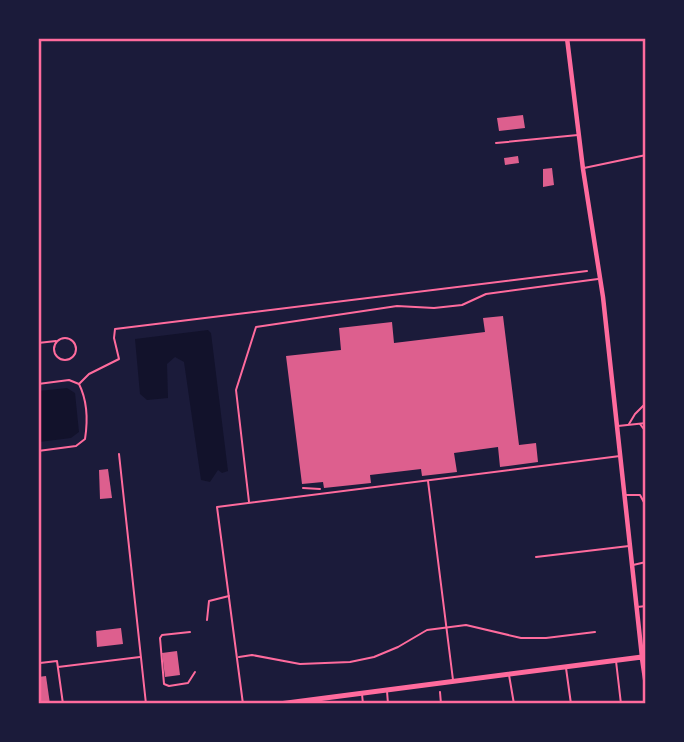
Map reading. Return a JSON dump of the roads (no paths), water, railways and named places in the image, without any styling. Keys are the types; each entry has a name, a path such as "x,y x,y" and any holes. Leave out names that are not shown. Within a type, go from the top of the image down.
{"street":[{"path":"567,38 600,279 645,682"},
{"path":"279,704 642,657"}],"lane":[{"path":"496,143 579,135"},
{"path":"583,169 646,155"},
{"path":"249,503 236,390 256,327 397,306 433,309 462,305 486,294 600,279"},
{"path":"38,343 63,337 73,341 76,347 73,357 62,360 56,356 53,350 57,340"},
{"path":"629,425 646,403"},
{"path":"617,426 646,423"},
{"path":"640,424 646,432"},
{"path":"119,454 146,704"},
{"path":"243,704 218,507 620,456"},
{"path":"428,480 453,681"},
{"path":"624,495 640,495 646,492"},
{"path":"640,495 646,506"},
{"path":"536,557 630,546"},
{"path":"632,565 646,562"},
{"path":"207,620 209,601 230,596"},
{"path":"636,607 646,606"},
{"path":"238,657 252,655 300,664 350,662 374,657 398,647 426,630 466,625 521,638 595,632"},
{"path":"190,632 162,635 160,638 164,684 169,686 188,683 195,672"},
{"path":"58,667 142,657"},
{"path":"616,660 621,704"},
{"path":"40,663 57,661 63,704"},
{"path":"564,704 571,703 566,667"},
{"path":"509,674 514,704"},
{"path":"387,690 388,704"},
{"path":"362,693 363,704"}]}
